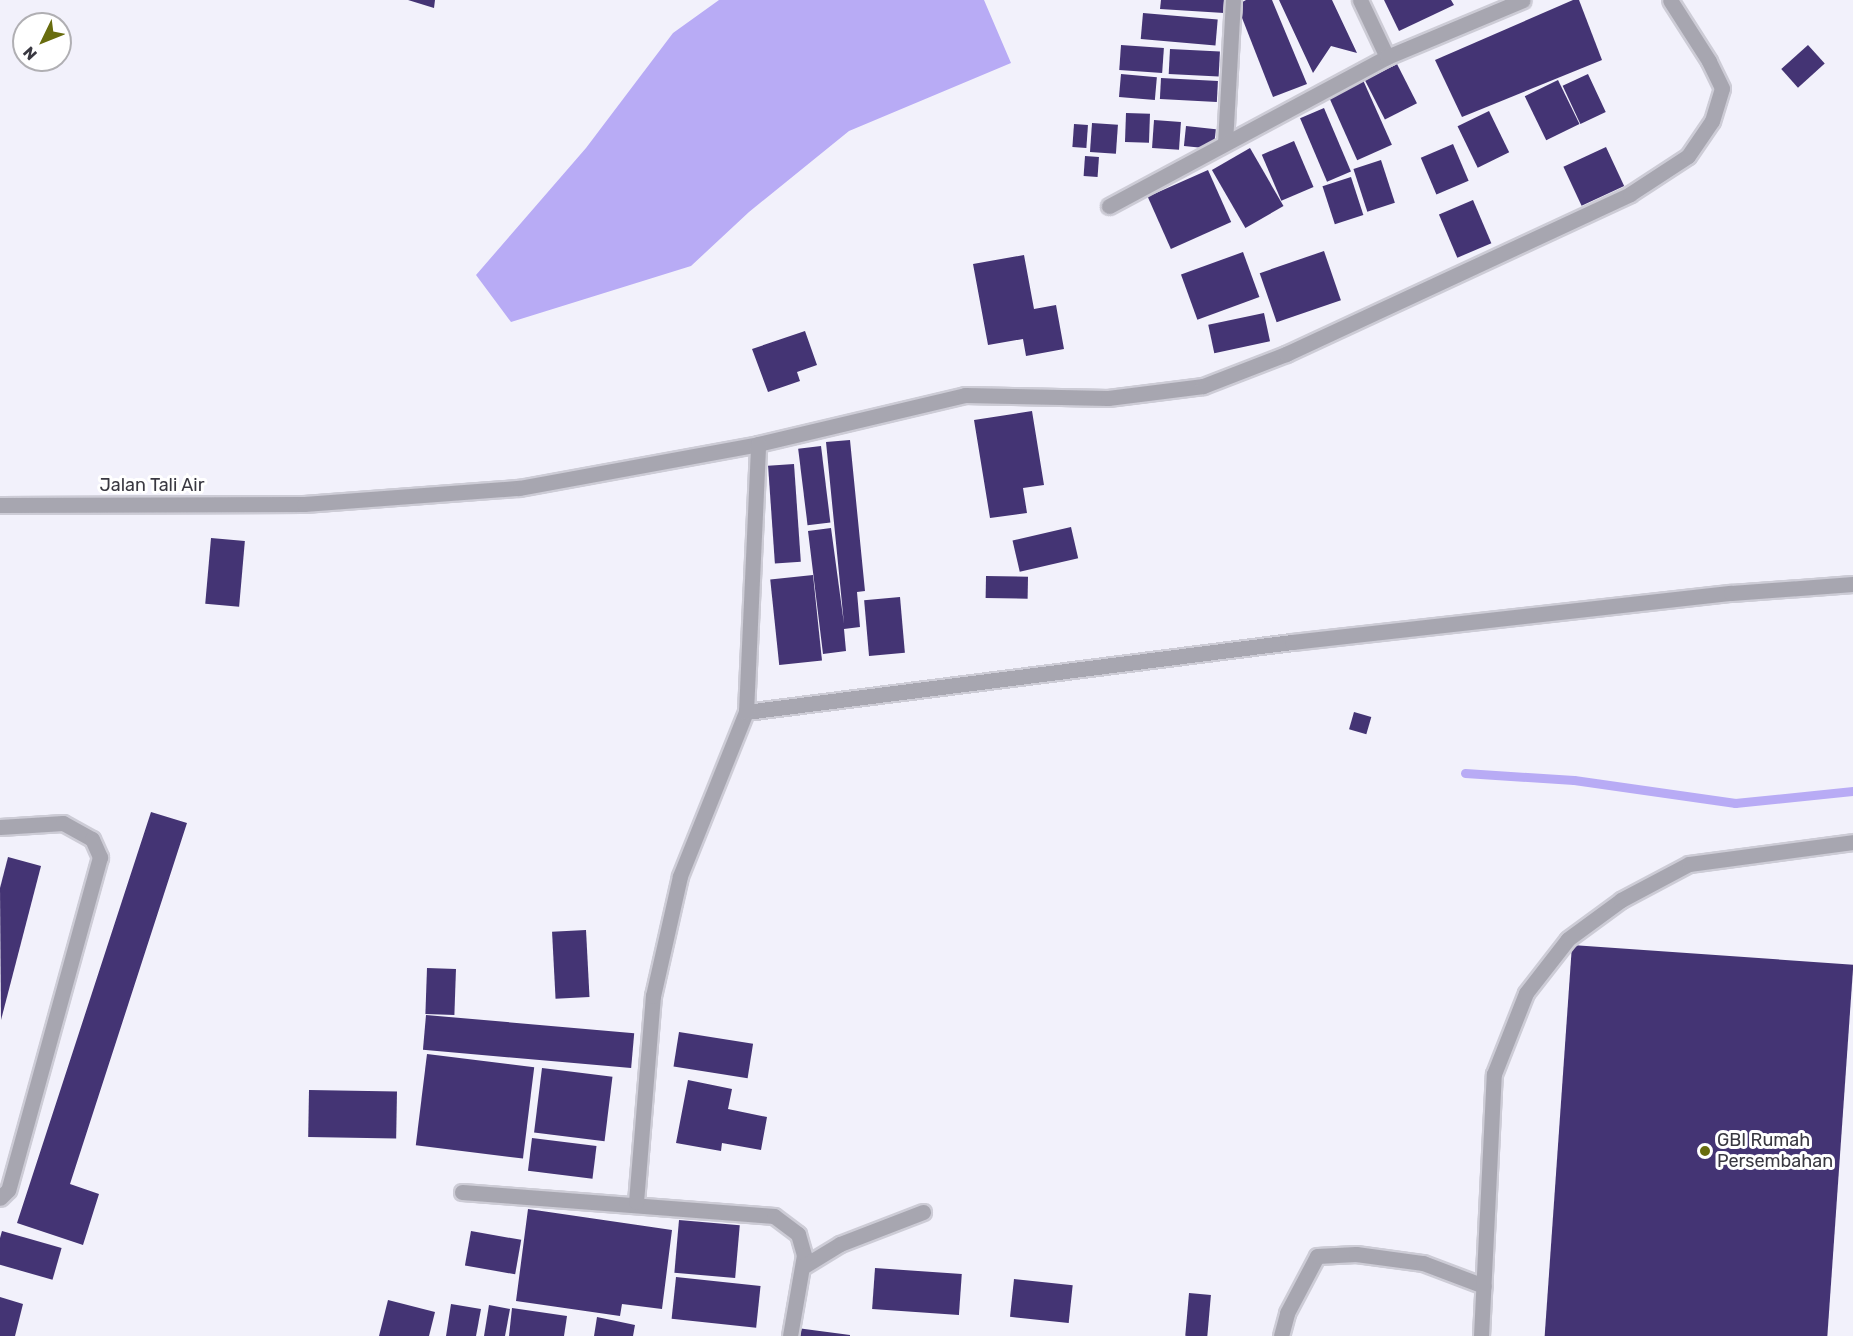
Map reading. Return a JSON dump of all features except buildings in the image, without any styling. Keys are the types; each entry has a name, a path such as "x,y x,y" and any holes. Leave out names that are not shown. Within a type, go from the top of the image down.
{"street":[{"path":"1225,143 1233,0"},
{"path":"1360,0 1387,57"},
{"path":"1109,206 1387,57 1523,0"},
{"name":"Jalan Tali Air","path":"0,505 304,504 519,488 758,444 965,395 1108,398 1203,386 1286,354 1630,194 1688,156 1712,121 1722,88 1709,61 1670,0"},
{"path":"636,1202 653,996 660,964 680,876 746,712 758,444"},
{"path":"746,712 1292,642 1731,593 1853,584"},
{"path":"0,827 63,823 92,839 100,857 8,1190 0,1198"},
{"path":"1481,1336 1494,1074 1526,993 1568,939 1620,900 1689,864 1853,842"},
{"path":"462,1192 636,1202 774,1216 798,1234 804,1266 790,1336"},
{"path":"804,1266 840,1244 923,1212"},
{"path":"1281,1336 1287,1313 1317,1256 1356,1254 1423,1263 1484,1286"}],"shaded area":[{"path":"719,0 984,0 1011,63 849,131 749,212 691,266 511,322 476,275 586,148 673,33"}],"waterway":[{"path":"1465,773 1574,780 1735,803 1853,791"}],"place":[{"name":"GBI Rumah Persembahan","path":"1705,1151"}]}
